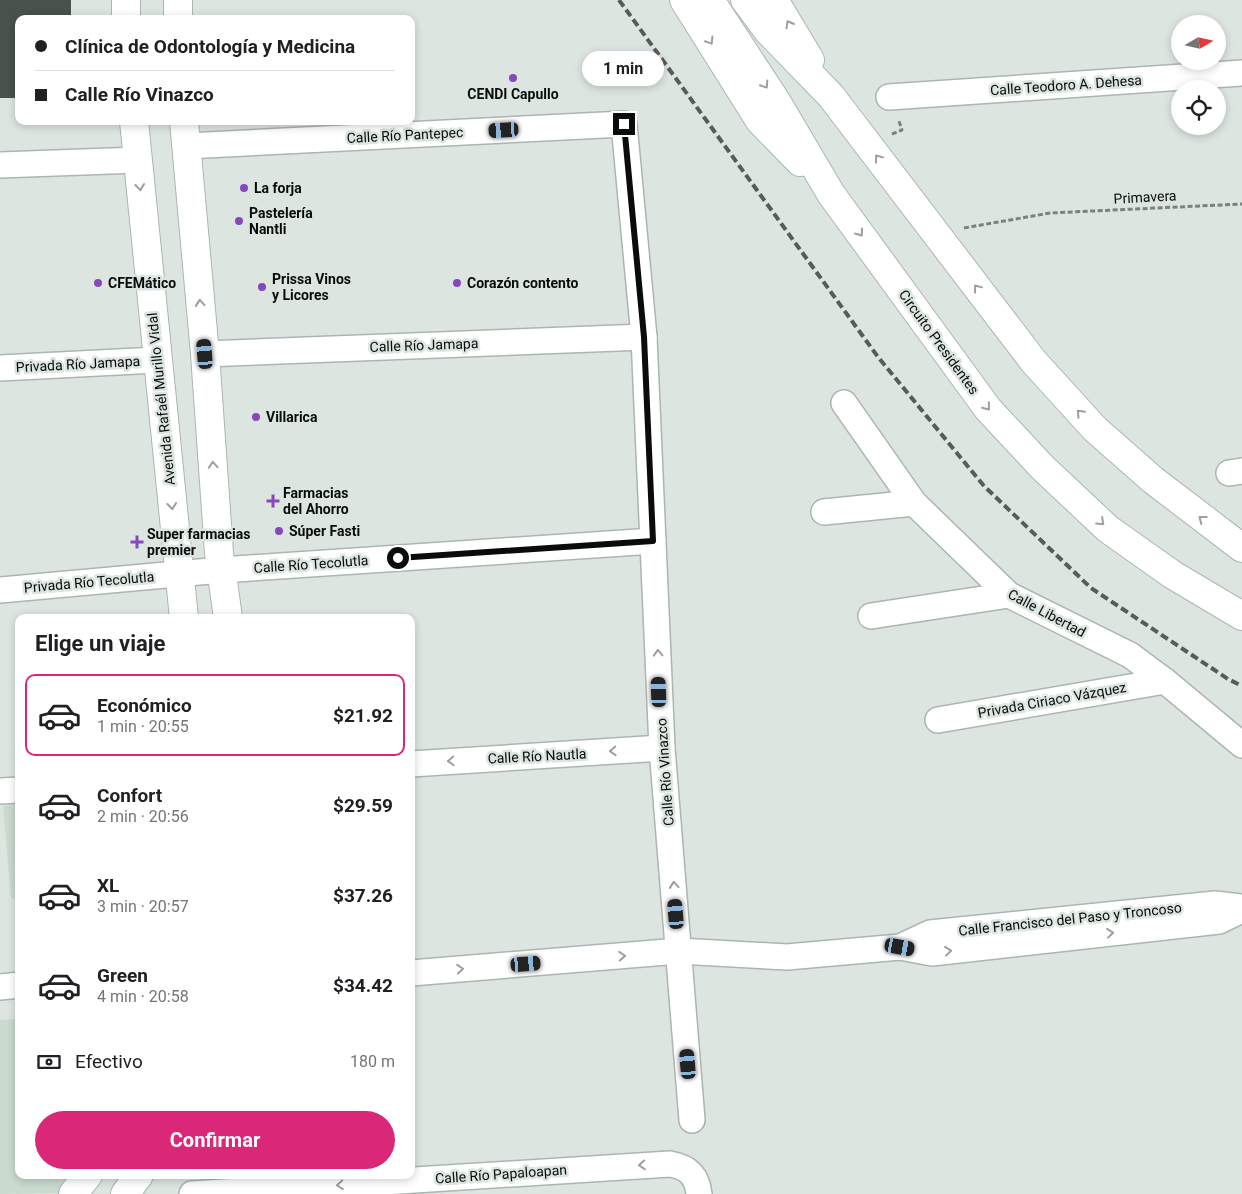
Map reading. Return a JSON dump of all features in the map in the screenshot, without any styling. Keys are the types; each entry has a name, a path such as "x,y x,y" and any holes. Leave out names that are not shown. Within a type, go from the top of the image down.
{"main road":[{"path":"126,0 126,15"},
{"path":"178,0 178,15"},
{"path":"684,0 760,121 831,194"},
{"name":"Circuito Presidentes","path":"710,0 778,104 831,194 988,409 1042,467 1108,528 1173,575 1242,616"},
{"path":"745,0 768,31 831,96"},
{"path":"774,0 831,96 1034,362 1095,430 1153,480 1242,548"},
{"name":"Avenida Rafaél Murillo Vidal","path":"134,125 183,614"},
{"path":"185,134 205,354 221,570 227,614"},
{"path":"73,1194 85,1179"},
{"path":"125,1194 136,1179"}],"street":[{"name":"Calle Teodoro A. Dehesa","path":"889,97 1242,73"},
{"name":"Calle Río Pantepec","path":"185,134 624,124"},
{"name":"Calle Río Vinazco","path":"624,124 644,337 662,748 692,1120"},
{"path":"0,165 138,160"},
{"name":"Calle Río Jamapa","path":"205,354 644,337"},
{"name":"Privada Río Jamapa","path":"0,368 157,360"},
{"name":"Calle Libertad","path":"844,403 914,503 1008,596 1130,655 1165,681 1242,745"},
{"path":"824,512 914,503"},
{"name":"Calle Río Tecolutla","path":"178,574 653,541"},
{"name":"Privada Río Tecolutla","path":"0,590 178,574"},
{"path":"871,616 1008,596"},
{"name":"Privada Ciriaco Vázquez","path":"938,720 1165,681"},
{"name":"Calle Río Nautla","path":"415,764 662,748"},
{"path":"0,791 15,790"},
{"name":"Calle Francisco del Paso y Troncoso","path":"415,973 679,951 787,957 900,947 932,953 1219,921 1242,909"},
{"path":"0,987 15,986"},
{"name":"Calle Río Papaloapan","path":"192,1194 670,1164 690,1170 695,1179 699,1194"}],"path":[{"path":"868,146 902,130 889,97"},
{"name":"Primavera","path":"935,233 1050,213 1242,204"}],"shaded area":[{"path":"15,805 15,898 11,898 3,806"},
{"path":"15,1019 15,1179 73,1179 63,1193 0,1194 0,1020"}],"building":[{"path":"0,0 71,0 71,15 15,15 15,98 0,98"}],"railway":[{"path":"619,0 878,357 984,486 1091,588 1228,679 1242,686"}],"place":[{"name":"CENDI Capullo","path":"513,78"},
{"name":"La forja","path":"244,188"},
{"name":"Pastelería Nantli","path":"239,221"},
{"name":"CFEMático","path":"98,283"},
{"name":"Corazón contento","path":"457,283"},
{"name":"Prissa Vinos y Licores","path":"262,287"},
{"name":"Villarica","path":"256,417"},
{"name":"Farmacias del Ahorro","path":"273,501"},
{"name":"Súper Fasti","path":"279,531"},
{"name":"Super farmacias premier","path":"137,542"}],"route":[{"path":"398,558 653,541 644,337 624,124"}]}
